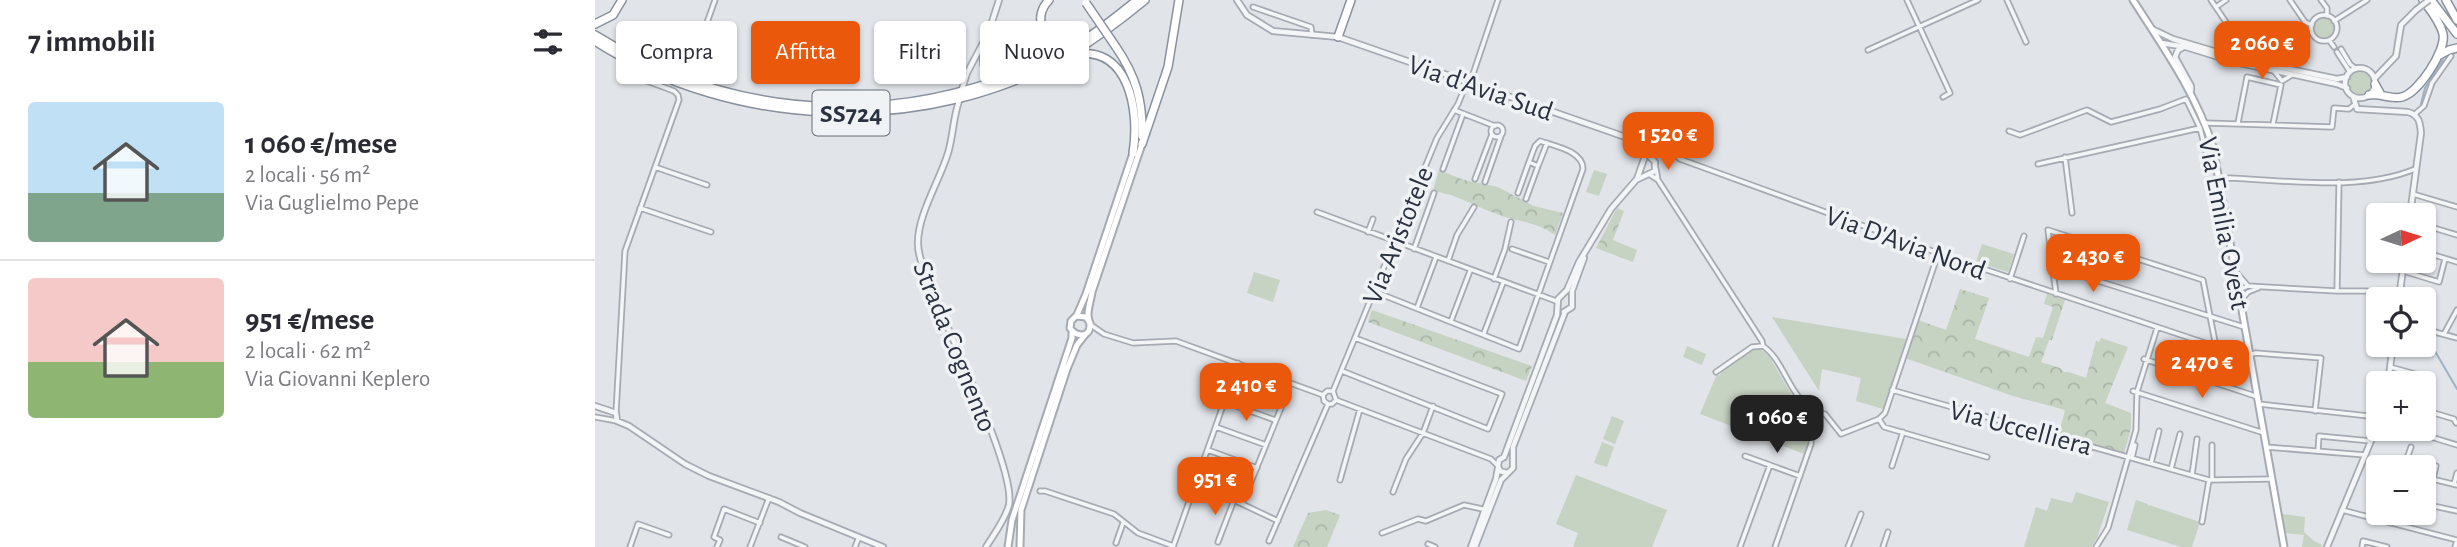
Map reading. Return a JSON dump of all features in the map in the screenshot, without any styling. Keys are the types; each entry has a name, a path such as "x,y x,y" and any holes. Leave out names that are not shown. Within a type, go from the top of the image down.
{"highway":[{"path":"595,24 613,15 622,0"},
{"path":"1041,21 1040,16 1049,0"},
{"name":"SS724","path":"1089,35 1138,0"},
{"name":"SS724","path":"1089,42 1146,0"},
{"path":"1142,144 1167,67 1179,0"},
{"path":"1338,37 1351,0"},
{"path":"2365,96 2381,93 2396,98 2408,94 2437,58 2443,43 2442,32 2423,0"},
{"path":"2430,0 2457,34"},
{"path":"2437,0 2457,26"},
{"path":"2446,0 2457,20"},
{"path":"1084,1 1128,63 1138,88 1142,144"},
{"name":"SS724","path":"595,35 643,62 696,84 793,105 843,108 897,105 986,84"},
{"name":"SS724","path":"595,43 649,71 715,95 768,107 846,113 913,108 960,98 1003,84"},
{"path":"2437,58 2446,51 2457,48"},
{"path":"1089,52 1113,63 1134,106 1136,125 1133,153"},
{"path":"2375,82 2381,93"},
{"path":"1133,153 1142,123"}],"main road":[{"name":"Via Emilia Ovest","path":"2133,0 2191,92 2205,122 2214,152 2284,547"},
{"path":"1020,547 1021,510 1067,369 1090,323 1088,315 1093,292 1142,144"},
{"path":"1008,547 1013,520 1069,345 1072,332 1070,324 1080,311 1133,153"},
{"path":"1073,318 1083,316 1090,323"},
{"path":"1072,332 1080,336 1086,334"}],"street":[{"path":"708,21 715,0"},
{"path":"993,21 999,0"},
{"name":"Via d'Avia Sud","path":"1237,0 1247,15 1265,27 1285,33 1338,37 1634,140 1644,150 1647,159 1655,162 1656,169"},
{"name":"Via Aristotele","path":"1333,391 1437,138 1469,83 1498,0"},
{"path":"1907,0 1950,93 1943,97"},
{"path":"1868,50 1978,0"},
{"path":"2007,0 2026,42"},
{"path":"2211,0 2234,34 2232,48 2237,58"},
{"path":"2216,7 2226,0"},
{"path":"2290,0 2305,22 2312,25"},
{"path":"2321,0 2327,8 2327,16"},
{"path":"2335,21 2367,0"},
{"path":"2361,110 2359,106 2365,96 2383,68 2396,55 2403,20 2430,0"},
{"name":"Via d'Avia Sud","path":"1252,7 1311,27 1313,35"},
{"path":"2327,16 2335,21 2337,28 2334,36 2322,41 2314,36 2312,25 2317,18 2327,16"},
{"path":"2151,29 2173,39 2237,58 2337,79 2364,68 2371,72 2375,82"},
{"path":"2329,40 2336,46 2334,36"},
{"path":"2161,43 2173,39"},
{"path":"2161,43 2337,84 2347,88 2357,109 2415,114 2424,107 2432,83 2451,56"},
{"path":"2186,47 2178,50 2175,57 2191,86 2191,92"},
{"path":"962,89 980,48"},
{"path":"2225,54 2232,48"},
{"path":"2347,88 2348,74 2339,50 2356,69"},
{"path":"2371,72 2383,68"},
{"path":"2273,124 2281,83 2274,71"},
{"path":"2238,123 2247,78 2281,83 2292,75"},
{"path":"617,421 624,259 679,97 674,91 655,84"},
{"path":"2353,96 2365,96"},
{"path":"2009,131 2020,135 2087,110 2111,122 2186,99 2200,128 2206,152 2214,152"},
{"name":"Strada Cognento","path":"959,101 953,119 950,148 919,230 918,245 942,316 992,436 1008,485 1010,496 1006,514 986,547"},
{"path":"2205,122 2332,127 2334,108 2349,109 2355,104"},
{"path":"1454,110 1502,127 1504,131 1485,182"},
{"path":"1443,169 1463,114"},
{"path":"2412,203 2421,132 2419,119 2415,114"},
{"path":"1475,179 1495,126"},
{"path":"2038,164 2200,128"},
{"name":"Via D'Avia Nord","path":"1658,129 1672,152 1680,159 2056,295 2244,356 2256,352 2321,358 2315,411"},
{"path":"1492,134 1501,136"},
{"path":"1378,293 1519,349 1583,164 1577,155 1539,141 1518,193"},
{"path":"1526,199 1547,143"},
{"path":"2065,158 2072,213"},
{"path":"1487,510 1498,467 1557,315 1557,305 1611,209 1636,180 1647,159"},
{"path":"1529,162 1538,166"},
{"path":"655,167 707,185"},
{"path":"1641,168 1658,180"},
{"path":"2220,181 2228,178 2339,182 2381,179 2416,168"},
{"path":"1636,180 1656,169 1658,180 1763,346 1796,393 1815,413 1825,414 1842,434 1885,413 1938,254"},
{"path":"2337,292 2339,182"},
{"path":"1414,249 1434,193"},
{"path":"2413,194 2457,207"},
{"path":"1448,262 1457,235 1474,206"},
{"path":"640,208 711,232"},
{"path":"1317,212 1538,296 1565,312"},
{"path":"1368,232 1373,219"},
{"path":"1494,279 1511,222"},
{"path":"2436,229 2457,235"},
{"path":"2056,295 2048,230 2203,280 2215,347"},
{"path":"2010,279 2024,236"},
{"path":"1512,249 1549,262"},
{"path":"1473,547 1501,480 1513,468 1513,447 1565,312 1572,307 1572,291 1587,250"},
{"path":"2436,256 2457,262"},
{"path":"1416,309 1436,257"},
{"path":"2410,273 2439,282 2445,259"},
{"path":"2053,267 2246,328"},
{"path":"1451,322 1470,271"},
{"path":"2236,272 2248,286"},
{"path":"1484,334 1503,283"},
{"path":"2239,290 2248,286 2337,292 2366,291"},
{"path":"2241,300 2248,292 2260,287"},
{"path":"2239,290 2248,292"},
{"path":"1562,296 1571,300"},
{"path":"2444,334 2457,310"},
{"path":"1090,323 1104,334"},
{"path":"2096,547 2108,528 2130,457 2136,430 2135,392 2157,328"},
{"path":"2436,332 2457,338"},
{"path":"1086,334 1104,334 1133,343 1176,341 1323,395"},
{"path":"1342,371 1489,429 1502,394 1355,338"},
{"path":"1716,372 1752,347 1763,346"},
{"path":"2390,371 2391,357"},
{"path":"2145,360 2258,401 2315,411 2366,415"},
{"path":"1040,491 1114,514 1138,533 1173,547 1238,363"},
{"path":"2390,367 2405,371"},
{"name":"Via Uccelliera","path":"1892,390 2210,480 2272,479"},
{"path":"1323,395 1326,391 1333,391 1336,400"},
{"path":"2135,392 2264,433"},
{"path":"1796,393 1800,408 1798,418 1809,423"},
{"path":"1323,395 1323,400 1328,404"},
{"path":"1336,400 1492,460 1507,473"},
{"path":"1328,404 1336,400"},
{"path":"1225,402 1276,421"},
{"path":"1242,504 1283,403"},
{"path":"1269,541 1328,404"},
{"path":"595,406 616,413"},
{"path":"1393,492 1406,459 1423,433 1433,406"},
{"path":"1800,408 1808,406"},
{"path":"1340,480 1360,409"},
{"path":"1775,547 1811,444 1809,423 1815,413"},
{"path":"2436,414 2454,419 2456,423"},
{"path":"595,417 629,426 698,471 725,484 769,498 883,547"},
{"path":"1879,418 1884,427 1986,457"},
{"path":"1216,427 1266,445"},
{"path":"2151,463 2159,431"},
{"path":"1892,466 1903,432"},
{"path":"2171,469 2180,434"},
{"path":"2318,451 2319,436 2366,441"},
{"path":"2192,475 2197,439"},
{"path":"2436,439 2457,445"},
{"path":"2327,547 2371,441"},
{"path":"2130,457 2135,445"},
{"path":"2202,522 2210,480 2212,445"},
{"path":"2266,446 2365,455"},
{"path":"2408,455 2411,447"},
{"path":"1208,450 1257,468"},
{"path":"1745,456 1800,476"},
{"path":"1492,460 1503,457 1512,459"},
{"path":"1740,547 1770,465"},
{"path":"2436,480 2456,484 2457,473"},
{"path":"1197,483 1278,521"},
{"path":"750,547 769,498"},
{"path":"1218,542 1234,500"},
{"path":"1382,533 1418,519 1426,521 1464,505 1487,510"},
{"path":"2436,507 2457,511"},
{"path":"717,547 720,540 714,537 724,509 760,523"},
{"path":"2342,510 2366,516"},
{"path":"1848,547 1861,514"},
{"path":"1116,543 1123,523"},
{"path":"630,547 638,524 669,535"},
{"path":"2400,525 2457,540 2455,547"},
{"path":"1883,547 1888,532"},
{"path":"781,537 803,547"},
{"path":"855,547 859,537"},
{"path":"2361,547 2363,541 2387,547"},
{"path":"1428,544 1435,547"}],"green space":[{"path":"2324,17 2332,20 2335,28 2332,36 2324,39 2316,36 2313,28 2316,20"},
{"path":"2360,71 2369,74 2372,83 2369,91 2360,95 2352,91 2348,83 2352,74"},
{"path":"1439,170 1464,180 1498,187 1534,206 1563,213 1555,235 1548,230 1502,216 1457,197 1433,191"},
{"path":"1594,170 1607,174 1599,196 1586,192"},
{"path":"1617,208 1624,211 1613,240 1637,250 1633,262 1596,248"},
{"path":"1982,244 2014,254 2008,272 1976,262"},
{"path":"1254,272 1280,280 1273,302 1247,293"},
{"path":"1960,289 1989,298 1975,339 2029,357 2036,337 2043,338 2053,307 2044,304 2047,294 2065,300 2052,340 2049,340 2041,362 2064,372 2086,378 2096,341 2099,342 2101,338 2128,347 2105,403 2131,413 2131,428 2124,453 2059,434 2065,410 2013,396 1905,358 1918,320 1946,330"},
{"path":"1372,310 1532,366 1526,381 1368,322"},
{"path":"1772,317 1906,339 1883,409 1856,401 1861,378 1822,369 1819,391"},
{"path":"1687,346 1706,354 1702,365 1683,357"},
{"path":"1759,348 1769,356 1797,404 1796,421 1808,443 1804,454 1700,414 1717,374 1720,375 1737,358"},
{"path":"1612,416 1624,421 1615,444 1603,439"},
{"path":"1602,442 1614,447 1607,467 1594,463"},
{"path":"1576,475 1667,510 1652,547 1573,547 1578,533 1556,524"},
{"path":"2076,492 2109,502 2097,538 2091,547 2024,547 2036,507 2047,511 2051,498 2072,503"},
{"path":"2136,500 2148,504 2148,507 2149,505 2200,522 2192,547 2181,547 2127,530"},
{"path":"1326,510 1340,515 1327,547 1293,547 1308,513"},
{"path":"2282,514 2305,517 2304,532 2322,545 2321,547 2302,547 2304,535 2284,533"}],"waterway":[{"path":"2421,104 2425,88 2443,60"},
{"path":"2436,353 2457,389"}]}
